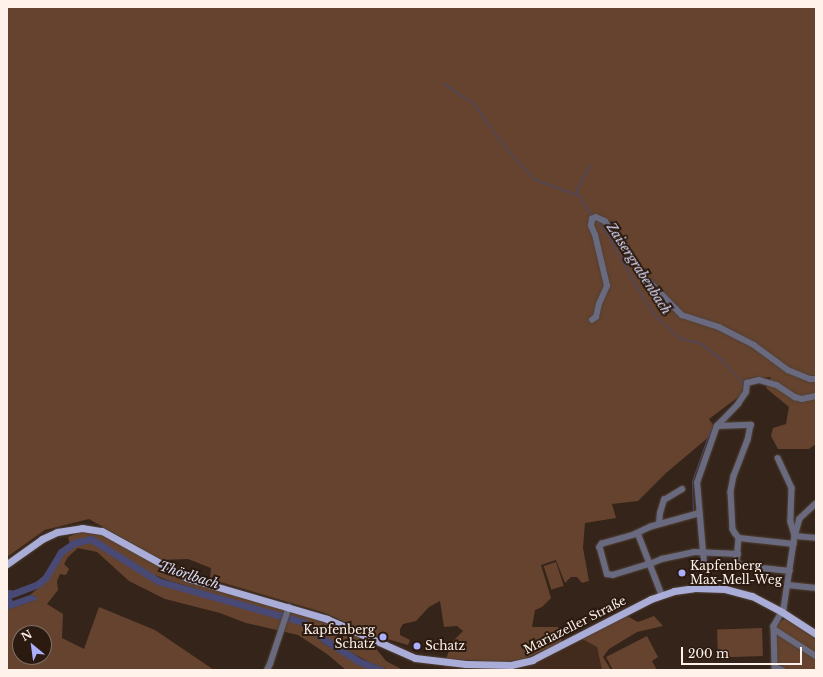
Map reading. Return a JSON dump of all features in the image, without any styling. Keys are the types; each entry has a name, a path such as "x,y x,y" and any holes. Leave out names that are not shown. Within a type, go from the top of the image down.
{"main road":[{"name":"Mariazeller Straße","path":"7,564 51,534 69,529 88,528 114,536 152,560 187,578 327,619 415,658 489,666 518,664 538,658 662,595 674,591 706,587 744,593 782,612 816,634"}],"street":[{"path":"592,320 596,317 607,286 595,235 591,226 592,220 596,217 605,221 623,244 643,275 682,315 719,327 754,345 788,370 810,379 816,379"},
{"path":"706,587 696,483 717,426 738,404 746,392 748,383 759,380 777,385 795,397 802,398 816,396"},
{"path":"717,426 751,425 748,440 734,476 730,492 733,529 739,538 737,562 743,566 790,571"},
{"path":"778,458 792,488 791,522 795,536"},
{"path":"659,524 660,513 664,500 682,488"},
{"path":"782,670 775,666 774,624 782,612 788,585 795,536 800,519 816,504"},
{"path":"698,514 659,524 638,533 601,545 607,574 613,575 675,555 702,551 738,554"},
{"path":"638,533 662,595"},
{"path":"795,536 816,538"},
{"path":"739,538 794,544"},
{"path":"788,585 816,588"},
{"path":"267,670 289,608"},
{"path":"774,629 816,656"}],"shaded area":[{"path":"7,7 816,7 816,444 809,449 778,449 771,436 773,428 786,424 789,407 766,388 771,377 745,379 741,395 709,419 714,426 710,436 666,473 638,501 612,504 616,518 585,523 583,548 589,581 582,583 577,577 571,577 565,583 556,560 541,565 551,598 542,607 535,610 532,627 558,627 562,642 522,660 504,662 446,659 452,642 463,631 457,626 444,627 440,601 429,607 416,621 403,624 400,629 400,635 410,640 408,645 373,635 325,613 210,579 211,568 188,559 161,560 89,519 45,530 7,557"},
{"path":"82,531 100,533 117,541 152,563 202,586 322,619 370,641 386,661 403,670 388,670 369,662 335,644 303,621 167,580 147,572 94,538 84,538 70,544 68,537"},
{"path":"89,541 152,580 303,624 324,644 373,670 346,670 327,654 298,635 246,623 220,613 165,599 129,581 97,552 78,548 68,557 64,564 69,569 66,575 60,574 57,581 58,590 47,604 63,614 62,638 84,649 99,607 155,630 214,670 7,670 7,610 36,600 36,597 30,595 49,579 63,554 75,545"},
{"path":"556,562 564,586 551,590 544,566"},
{"path":"627,616 638,622 654,616 663,626 637,632 609,649 603,657 611,670 602,670 597,647 582,639"},
{"path":"786,619 816,639 816,670 785,670 776,660 777,626 782,620"},
{"path":"762,628 763,656 718,658 717,630"},
{"path":"647,636 658,657 652,661 657,670 613,670 606,657"},
{"path":"582,639 597,647 602,670 444,670 444,665 477,667 541,659"}],"water":[{"path":"7,590 12,590 14,597 11,598 13,601 30,595 37,597 36,600 7,610"}],"waterway":[{"path":"443,83 473,103 504,146 534,179 577,195"},
{"name":"Zaisergrabenbach","path":"590,164 576,190 591,215"},
{"name":"Zaisergrabenbach","path":"595,219 606,232 644,300 658,319 679,338 700,343 722,360 740,379 744,389 743,392"},
{"name":"Zaisergrabenbach","path":"693,511 692,481 710,430 715,425"},
{"name":"Thörlbach","path":"7,596 38,584 46,577 61,552 74,543 91,539 158,581 303,622 325,640 358,661 380,670"}],"place":[{"name":"Kapfenberg Max-Mell-Weg","path":"682,573"},
{"name":"Kapfenberg Schatz","path":"383,637"},
{"name":"Schatz","path":"417,646"}]}
